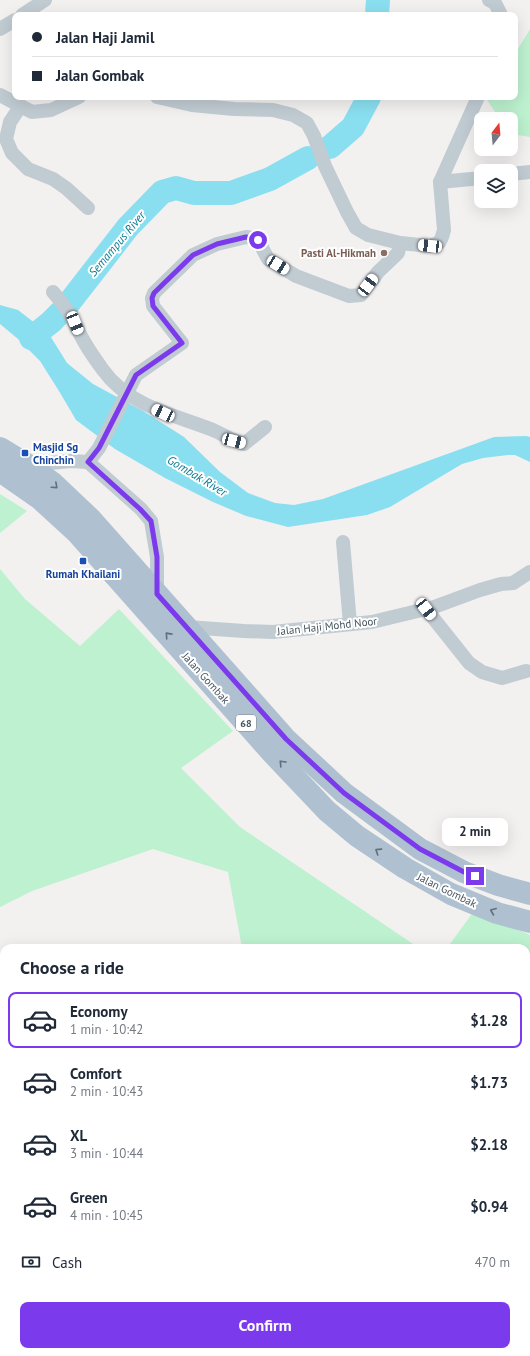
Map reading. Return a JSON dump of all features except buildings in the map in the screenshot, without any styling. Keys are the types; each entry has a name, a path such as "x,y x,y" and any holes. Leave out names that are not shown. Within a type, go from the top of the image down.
{"main road":[{"name":"Jalan Gombak","path":"0,448 28,465 53,483 91,519 286,739 344,793 420,849 464,872 498,885 530,894"},
{"name":"Jalan Gombak","path":"0,472 40,499 77,533 272,753 327,811 357,836 405,868 451,894 497,913 530,922"}],"street":[{"path":"27,12 45,0"},
{"path":"0,29 12,22"},
{"path":"0,95 20,107 32,112 51,110 73,100"},
{"path":"169,100 192,106 273,110 293,115 307,123 314,136 325,166 356,228 368,235 400,243 430,246 438,243 444,230 440,182 477,100"},
{"path":"20,107 10,122 6,139 12,153 28,169 53,179 66,188 88,208"},
{"path":"518,173 530,172"},
{"path":"440,182 474,179"},
{"path":"88,462 99,448 136,375 182,343 153,306 152,298 154,293 193,255 217,244 246,237 253,238 258,240 268,259 296,276 349,296 361,295 378,272 398,253 400,243"},
{"path":"57,296 103,370 114,384 126,394 163,413 214,431 234,441 244,444 265,427"},
{"path":"28,465 71,461 88,462 140,509 151,521 157,557 157,594"},
{"path":"343,542 350,624"},
{"name":"Jalan Haji Mohd Noor","path":"187,627 273,632 372,622 426,609 501,584 513,583 530,572"},
{"path":"426,609 469,663 482,672 502,678 526,671"}],"green space":[{"path":"530,29 530,137 518,135 518,112 495,112 487,100 518,100 518,49"},
{"path":"0,494 27,511 0,533"},
{"path":"0,569 25,599 80,646 119,609 233,731 181,768 240,827 413,944 241,944 228,872 153,849 32,891 0,907"},
{"path":"474,911 530,935 530,944 450,944"}],"water":[{"name":"Gombak River","path":"0,305 18,310 49,334 67,363 93,384 143,411 184,437 220,472 248,493 275,503 294,505 323,499 494,437 530,437 530,462 515,455 508,455 483,458 462,464 390,507 367,515 288,527 246,516 213,502 165,478 115,449 76,420 40,361 18,339 0,324"}],"waterway":[{"name":"Semampus River","path":"377,12 378,0"},
{"name":"Semampus River","path":"330,147 353,127 367,100"},
{"name":"Semampus River","path":"31,338 51,322 65,308 128,227 162,192 176,188 194,193 231,193 270,179 308,158"}],"place":[{"name":"Pasti Al-Hikmah","path":"384,253"},
{"name":"Masjid Sg Chinchin","path":"25,453"},
{"name":"Rumah Khailani","path":"83,561"}],"route":[{"path":"258,240 246,237 217,244 193,255 154,293 152,298 153,306 182,343 136,375 99,448 88,462 140,509 151,521 157,557 157,594 286,739 344,793 420,849 464,872 475,876"}]}
